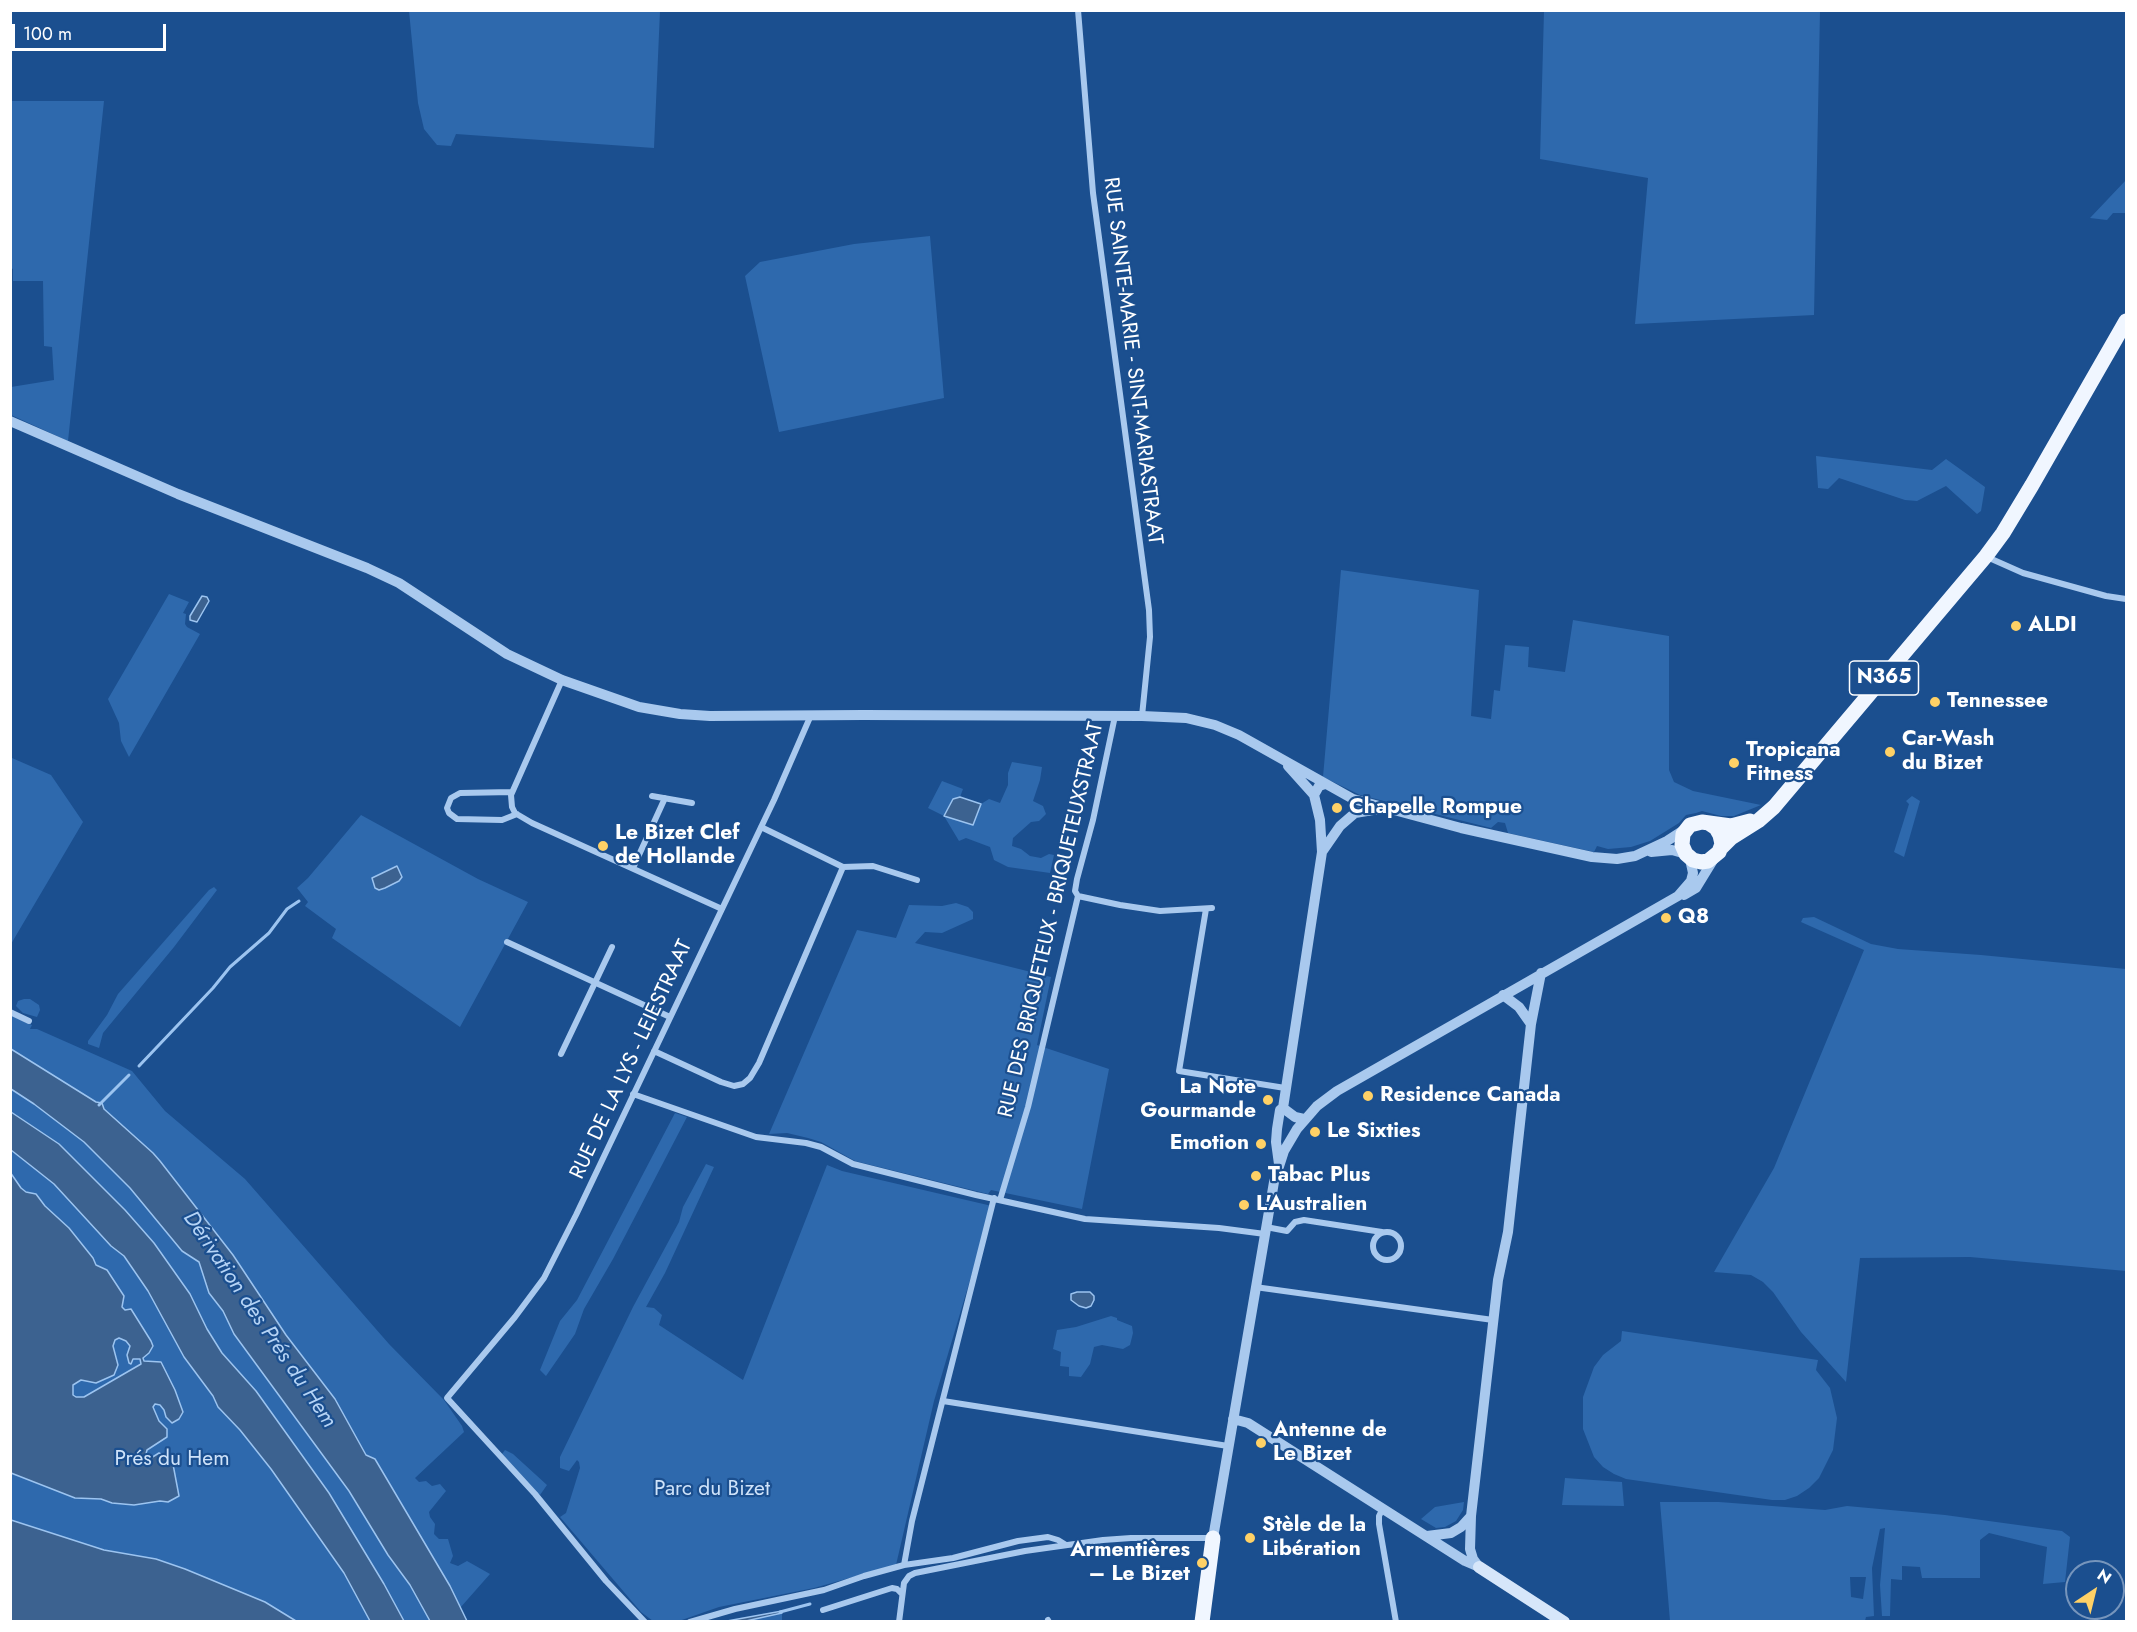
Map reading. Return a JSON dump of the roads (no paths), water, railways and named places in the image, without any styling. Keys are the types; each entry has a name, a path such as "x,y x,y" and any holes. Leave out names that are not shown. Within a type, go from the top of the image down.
{"main road":[{"name":"N365","path":"1718,853 1731,838 1765,816 1781,799 1986,556 2027,493 2127,321"},
{"path":"1710,824 1720,835 1718,853 1705,862 1688,856 1682,841 1683,834 1687,828 1698,822 1731,826 1765,816"},
{"path":"1202,1622 1213,1538"},
{"path":"1479,1567 1564,1622"}],"street":[{"name":"RUE SAINTE-MARIE - SINT-MARIASTRAAT","path":"1078,10 1093,192 1149,610 1150,637 1142,716"},
{"path":"10,421 178,494 345,559 390,579 507,654 562,680 639,707 710,716 1142,716 1186,718 1215,725 1249,740 1353,799 1385,809 1601,858 1625,858 1672,850 1688,856 1693,873 1691,881 1678,896"},
{"path":"1986,556 2023,573 2095,593 2127,599"},
{"path":"562,680 512,792 512,807 517,814 532,823 722,909"},
{"name":"RUE DE LA LYS - LEIESTRAAT","path":"645,1622 606,1581 535,1494 447,1398 515,1317 544,1278 761,827 811,715"},
{"name":"RUE DES BRIQUETEUX - BRIQUETEUXSTRAAT","path":"904,1565 912,1521 997,1199 1028,1107 1078,896 1075,891 1077,879 1093,820 1115,716"},
{"path":"1279,1165 1276,1137 1280,1110 1283,1108 1322,852 1320,820 1314,795 1284,761"},
{"path":"1314,795 1319,786 1325,784"},
{"path":"512,792 460,793 451,798 447,808 449,813 457,819 502,820 517,814"},
{"path":"652,796 692,803"},
{"path":"633,868 665,798"},
{"path":"1353,799 1354,813"},
{"path":"1322,852 1340,826 1354,813 1385,809"},
{"path":"1320,820 1331,826 1340,826"},
{"path":"761,827 843,867 873,866 917,880"},
{"path":"1645,853 1687,828"},
{"name":"N365","path":"1213,1538 1274,1182 1291,1137 1304,1119 1322,1101 1337,1091 1678,896 1689,894 1696,888 1718,853"},
{"path":"654,1051 720,1082 734,1086 743,1084 750,1078 843,867"},
{"path":"1078,896 1160,911 1209,908 1179,1071 1285,1088"},
{"path":"507,942 670,1017"},
{"path":"561,1054 612,947"},
{"path":"1479,1567 1470,1549 1471,1516 1493,1320 1508,1232 1531,1024 1541,973"},
{"path":"1503,995 1519,1006 1531,1024"},
{"path":"10,1012 29,1021"},
{"path":"633,1094 756,1137 821,1147 853,1164 1085,1219 1265,1231 1287,1231 1295,1222 1304,1220 1382,1232 1395,1234 1400,1241 1399,1253 1393,1259 1379,1258 1374,1251 1373,1242 1382,1232"},
{"path":"1283,1108 1294,1117 1304,1119"},
{"path":"1255,1287 1493,1320"},
{"path":"943,1401 1228,1446"},
{"path":"1233,1419 1248,1423 1465,1561 1479,1567"},
{"path":"1383,1508 1378,1524 1396,1622"},
{"path":"1427,1536 1451,1533 1461,1527 1471,1516"},
{"path":"690,1622 735,1609 824,1590 904,1565 953,1558 1036,1538 1053,1538 1066,1545"},
{"path":"899,1622 906,1579 915,1573 1025,1551 1124,1538 1213,1538"},
{"path":"823,1610 892,1588 902,1594"}],"water":[{"path":"202,596 207,597 209,601 197,622 190,620 190,616"},
{"path":"960,797 981,804 973,825 944,816 953,799"},
{"path":"397,866 402,877 399,881 379,890 375,888 372,878"},
{"name":"Dérivation des Prés du Hem","path":"11,1049 96,1102 102,1103 104,1109 160,1161 233,1255 286,1335 335,1399 366,1455 375,1459 450,1586 467,1621 430,1621 410,1585 388,1555 349,1491 234,1334 223,1311 209,1293 199,1262 182,1251 130,1188 84,1142 11,1089"},
{"path":"11,1112 59,1144 125,1210 154,1243 190,1294 222,1353 256,1391 329,1493 404,1621 370,1621 344,1573 271,1469 218,1407 213,1396 184,1357 148,1291 124,1256 111,1246 54,1184 11,1150"},
{"path":"10,1172 21,1188 26,1192 36,1194 45,1206 69,1228 96,1265 107,1270 124,1296 122,1307 125,1310 131,1309 151,1341 153,1346 143,1358 144,1361 161,1362 183,1412 179,1419 172,1423 160,1405 155,1404 153,1407 159,1421 167,1429 167,1437 147,1450 146,1454 151,1458 159,1453 172,1459 179,1496 168,1502 134,1505 112,1503 101,1499 75,1498 11,1473","holes":["119,1338 130,1346 127,1355 129,1363 131,1364 133,1359 140,1359 141,1364 84,1397 73,1395 73,1385 81,1380 96,1383 114,1375 118,1365 113,1346 115,1340"]},
{"path":"1090,1292 1094,1296 1091,1306 1086,1308 1079,1306 1071,1300 1071,1294"},
{"path":"11,1520 104,1550 156,1559 185,1569 265,1602 296,1621 11,1621"},
{"path":"782,1611 782,1613 746,1621 727,1621"}],"waterway":[{"path":"139,1066 230,967 269,933 287,909 299,901"},
{"path":"99,1105 129,1075"},
{"path":"780,1612 810,1604"}],"place":[{"name":"ALDI","path":"2016,626"},
{"name":"Tennessee","path":"1935,702"},
{"name":"Car-Wash du Bizet","path":"1890,752"},
{"name":"Tropicana Fitness","path":"1734,763"},
{"name":"Chapelle Rompue","path":"1337,808"},
{"name":"Le Bizet Clef de Hollande","path":"603,846"},
{"name":"Q8","path":"1666,918"},
{"name":"Residence Canada","path":"1368,1096"},
{"name":"La Note Gourmande","path":"1268,1100"},
{"name":"Le Sixties","path":"1315,1132"},
{"name":"Emotion","path":"1261,1144"},
{"name":"Tabac Plus","path":"1256,1176"},
{"name":"L'Australien","path":"1244,1205"},
{"name":"Antenne de Le Bizet","path":"1261,1443"},
{"name":"Stèle de la Libération","path":"1250,1538"},
{"name":"Armentières – Le Bizet","path":"1202,1563"}],"park label":[{"name":"Prés du Hem","path":"172,1460"},
{"name":"Parc du Bizet","path":"712,1490"}]}
